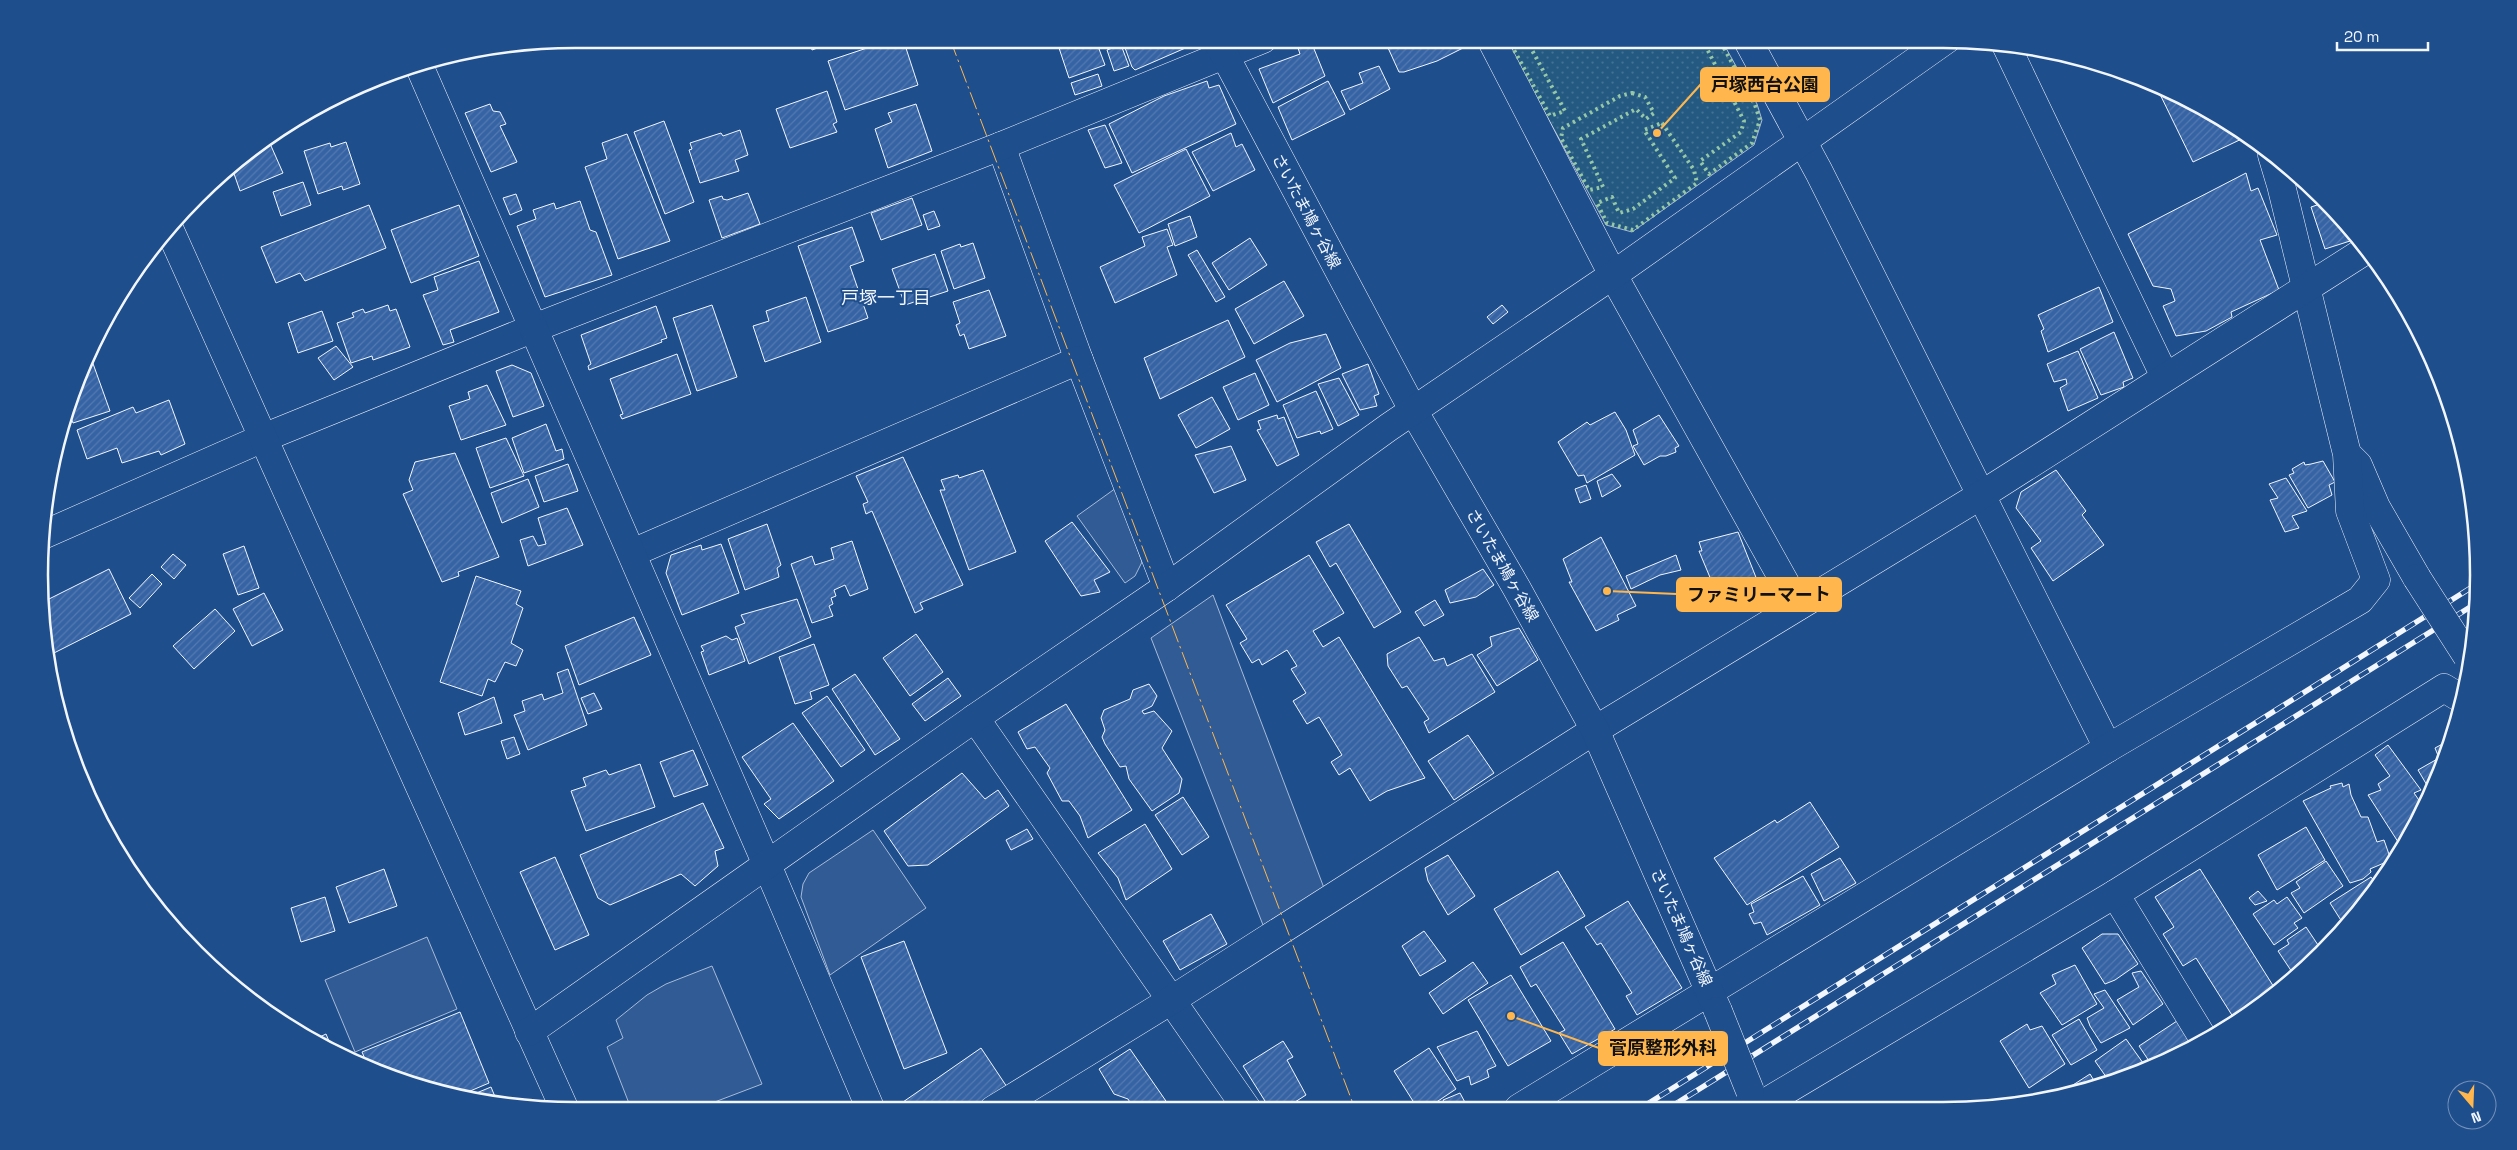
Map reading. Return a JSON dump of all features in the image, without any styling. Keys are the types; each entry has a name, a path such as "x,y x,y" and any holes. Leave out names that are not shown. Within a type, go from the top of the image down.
{"street":[{"path":"50,532 263,438 534,328 1001,146 1215,48"},
{"name":"さいたま鳩ヶ谷線","path":"1220,48 1413,410 1516,587 1595,730 1715,1001 1754,1102"},
{"path":"1496,48 1613,275 1798,606"},
{"path":"1752,48 1803,141 1983,494 2108,748"},
{"path":"529,1032 975,718 1167,587 1413,410 1613,275 1933,48"},
{"path":"2009,52 2165,377"},
{"path":"421,70 632,553 868,1102"},
{"path":"1001,146 1079,360 1167,587"},
{"path":"1530,1102 1715,1001 2108,748 2360,600 2376,580 2350,511 2347,454 2275,167"},
{"path":"172,235 561,1102"},
{"path":"1006,1102 1595,730 1983,494 2360,254"},
{"path":"632,553 1079,360"},
{"path":"2347,454 2358,465 2376,507 2417,578 2464,650"},
{"path":"1754,1102 2115,894 2444,688 2455,695"},
{"path":"975,718 1242,1102"},
{"path":"2115,894 2201,1035"}],"shaded area":[{"path":"1510,48 1726,48 1757,104 1762,120 1754,145 1632,232 1606,225"},
{"path":"1116,488 1142,562 1135,576 1125,583 1077,516"},
{"path":"1213,595 1324,888 1263,925 1151,638"},
{"path":"873,830 926,908 830,975 801,897 803,884 809,873"},
{"path":"427,937 457,1009 355,1052 325,980"},
{"path":"712,966 762,1084 715,1102 628,1102 607,1047 623,1038 616,1020 647,995 666,984"}],"building":[{"path":"867,48 906,48 918,85 845,110 828,61"},
{"path":"1059,48 1102,48 1099,49 1105,65 1069,78"},
{"path":"1122,48 1129,66 1114,71 1107,50"},
{"path":"1125,48 1185,48 1135,70 1132,67"},
{"path":"1298,48 1314,48 1325,76 1273,103 1259,69 1300,54"},
{"path":"1388,48 1463,48 1437,61 1399,72"},
{"path":"1379,66 1390,89 1350,110 1341,91 1363,83 1359,73"},
{"path":"1098,74 1102,86 1075,95 1071,83"},
{"path":"1207,81 1209,88 1219,85 1236,124 1132,173 1109,124 1164,96"},
{"path":"1328,81 1345,114 1292,140 1278,107"},
{"path":"827,91 837,122 833,124 837,132 790,148 776,109"},
{"path":"2161,95 2206,118 2240,140 2193,162"},
{"path":"490,104 493,111 500,112 506,124 500,126 517,162 491,172 465,113"},
{"path":"916,104 932,151 888,168 875,129 892,122 888,113"},
{"path":"664,121 694,202 665,214 634,132"},
{"path":"1105,125 1122,163 1105,168 1088,130"},
{"path":"740,130 748,155 735,160 739,171 700,183 689,150 692,149 690,143 721,133 723,136"},
{"path":"1231,133 1236,147 1242,144 1255,170 1213,191 1192,152"},
{"path":"627,134 670,241 618,259 585,167 607,159 602,143"},
{"path":"346,142 360,184 343,190 342,186 318,194 304,151 330,143 331,147"},
{"path":"270,145 283,173 240,191 234,173"},
{"path":"1186,149 1210,196 1139,233 1114,185"},
{"path":"2246,173 2251,191 2258,188 2277,235 2260,240 2279,290 2231,312 2232,317 2206,331 2176,336 2163,306 2175,301 2171,289 2153,286 2128,234"},
{"path":"303,182 311,205 281,216 273,192"},
{"path":"748,193 760,224 722,238 709,200 722,196 723,199 727,200"},
{"path":"516,194 522,210 510,215 503,198"},
{"path":"912,198 922,225 881,240 871,213"},
{"path":"580,201 590,230 596,232 612,275 545,297 517,226 536,219 533,210 554,203 556,209"},
{"path":"369,205 386,248 305,281 300,273 276,283 261,247"},
{"path":"459,205 479,256 411,283 391,230"},
{"path":"2318,205 2350,241 2325,249 2311,207"},
{"path":"934,211 940,226 928,230 923,215"},
{"path":"1190,216 1197,237 1175,246 1168,224"},
{"path":"852,227 864,261 850,266 868,318 828,332 798,246"},
{"path":"1167,229 1173,245 1167,247 1177,275 1115,303 1100,267 1145,246 1142,237"},
{"path":"1250,238 1267,265 1229,290 1212,263"},
{"path":"973,243 985,278 954,289 941,251 960,244 961,247"},
{"path":"1197,250 1225,297 1216,302 1188,255"},
{"path":"935,254 948,291 905,305 892,269"},
{"path":"479,261 499,312 450,330 454,342 443,345 423,295 438,290 434,277"},
{"path":"1284,281 1304,316 1254,344 1235,309"},
{"path":"2099,287 2113,322 2048,352 2041,331 2044,329 2038,315"},
{"path":"989,290 1006,336 969,349 964,334 960,336 956,325 960,323 953,302"},
{"path":"806,297 821,342 765,362 753,326 769,321 766,311"},
{"path":"388,305 390,311 396,309 410,347 373,360 372,356 351,363 337,323 354,317 352,313 363,309 365,313"},
{"path":"712,305 737,377 697,391 673,318"},
{"path":"1502,305 1508,312 1493,324 1487,317"},
{"path":"656,306 667,338 661,340 662,342 589,370 588,366 591,364 581,335"},
{"path":"322,311 333,341 298,353 288,323"},
{"path":"1228,320 1245,357 1160,399 1144,358"},
{"path":"2114,332 2133,378 2123,382 2124,387 2101,395 2080,349"},
{"path":"1326,334 1341,368 1277,402 1256,360 1290,343"},
{"path":"336,346 353,367 334,380 318,358"},
{"path":"2078,351 2098,398 2068,411 2060,388 2067,384 2066,379 2054,382 2047,364"},
{"path":"677,354 691,394 622,419 620,415 623,414 610,379"},
{"path":"93,363 110,411 73,423 71,418 75,405"},
{"path":"1368,364 1379,394 1374,396 1377,406 1360,410 1342,374"},
{"path":"512,365 531,373 544,406 513,417 496,371"},
{"path":"1255,373 1269,405 1238,420 1223,387"},
{"path":"1339,378 1359,415 1338,426 1318,384"},
{"path":"487,385 506,425 461,440 449,406 470,399 468,392"},
{"path":"1316,391 1333,429 1321,434 1320,431 1297,438 1283,405"},
{"path":"1212,397 1230,429 1196,448 1178,415"},
{"path":"169,400 185,444 161,455 159,451 122,463 117,448 87,459 77,430 133,407 136,413"},
{"path":"1615,412 1626,430 1635,455 1587,483 1584,475 1578,476 1558,442 1587,422 1590,425"},
{"path":"1277,415 1278,419 1284,417 1299,455 1277,466 1257,430 1261,429 1258,421"},
{"path":"1659,415 1679,446 1675,448 1676,452 1660,456 1644,465 1633,446 1638,444 1633,430"},
{"path":"546,424 556,451 562,449 564,459 524,473 512,438"},
{"path":"506,438 524,476 490,488 476,448"},
{"path":"1231,446 1246,480 1214,493 1195,455"},
{"path":"455,453 499,557 458,572 459,576 442,582 403,494 413,490 409,480 415,462"},
{"path":"903,457 963,585 920,603 923,609 915,613 872,511 866,514 863,504 868,502 856,476"},
{"path":"2323,461 2335,482 2329,485 2332,495 2308,508 2289,475 2294,473 2292,469 2304,462 2305,465"},
{"path":"568,464 578,491 544,502 535,476"},
{"path":"983,470 1016,552 969,570 940,490 945,490 941,480 958,475 959,478"},
{"path":"2056,470 2086,511 2082,515 2104,545 2053,581 2031,548 2041,541 2016,508 2021,492"},
{"path":"1612,474 1621,486 1602,497 1597,481"},
{"path":"2286,478 2307,511 2292,516 2299,528 2285,532 2270,500 2278,498 2269,484"},
{"path":"528,479 539,507 502,523 491,493"},
{"path":"1586,485 1591,499 1580,503 1575,489"},
{"path":"567,508 583,545 528,566 520,540 533,536 538,546 546,544 538,518"},
{"path":"1072,522 1110,572 1094,580 1100,592 1081,596 1045,541"},
{"path":"767,524 781,565 777,568 779,577 745,590 728,539"},
{"path":"1349,524 1401,612 1374,628 1336,563 1330,567 1316,542"},
{"path":"1738,532 1759,585 1719,599 1699,551 1702,551 1699,542"},
{"path":"1601,537 1636,606 1617,615 1619,620 1596,631 1569,582 1572,582 1563,559"},
{"path":"852,541 868,589 850,596 845,585 834,590 836,596 831,598 833,604 829,606 833,616 812,623 791,564 812,556 815,565 834,559 831,548"},
{"path":"721,544 739,593 682,615 666,573 671,555 701,545 702,550"},
{"path":"244,546 259,588 238,595 223,554"},
{"path":"173,554 186,565 174,579 161,567"},
{"path":"1309,555 1344,613 1313,631 1323,647 1339,637 1425,778 1387,791 1370,801 1350,768 1339,775 1331,762 1342,755 1319,717 1307,724 1293,701 1306,693 1291,669 1297,666 1287,650 1262,665 1259,659 1252,663 1240,643 1247,639 1226,605"},
{"path":"1676,555 1681,570 1660,575 1631,589 1626,576"},
{"path":"109,569 131,614 54,653 49,599"},
{"path":"1483,569 1494,585 1476,597 1450,603 1445,590"},
{"path":"152,574 162,584 140,608 129,598"},
{"path":"476,576 521,591 516,604 523,608 511,643 523,650 516,666 505,662 495,682 488,679 482,696 440,682"},
{"path":"264,593 283,630 252,646 233,609"},
{"path":"797,599 811,637 749,664 735,627 745,623 741,615"},
{"path":"1435,600 1444,615 1424,626 1415,612"},
{"path":"215,609 235,631 194,669 173,646"},
{"path":"634,617 651,655 579,685 565,646"},
{"path":"1519,628 1538,660 1497,686 1477,655 1492,646 1490,637"},
{"path":"916,634 943,672 910,696 883,658"},
{"path":"726,636 732,640 737,638 745,661 709,675 701,652 704,651 701,646"},
{"path":"1419,637 1434,661 1444,658 1447,666 1472,654 1495,692 1429,733 1424,722 1429,719 1407,686 1402,688 1388,666 1387,654"},
{"path":"814,644 829,685 810,692 812,699 795,704 779,657"},
{"path":"568,669 587,725 528,750 514,715 525,711 522,701 542,694 544,700 563,693 557,673"},
{"path":"855,674 900,739 875,755 832,689"},
{"path":"948,678 961,696 925,721 912,704"},
{"path":"1149,684 1157,696 1152,706 1142,711 1144,714 1154,711 1172,731 1162,748 1182,779 1179,793 1152,811 1129,779 1126,766 1120,767 1105,744 1102,737 1105,730 1101,718 1104,710 1130,699 1133,690"},
{"path":"594,693 602,709 588,714 581,698"},
{"path":"827,696 865,750 841,767 802,713"},
{"path":"494,697 502,723 465,735 458,713"},
{"path":"1066,704 1132,810 1088,838 1080,816 1069,801 1062,801 1047,773 1050,768 1035,747 1027,749 1018,732"},
{"path":"793,723 834,781 779,819 764,804 771,799 742,757"},
{"path":"1468,735 1494,773 1454,800 1428,761"},
{"path":"514,737 520,754 507,759 501,741"},
{"path":"2442,744 2438,755 2435,748"},
{"path":"2388,745 2421,790 2414,793 2419,800 2398,841 2368,795 2381,790 2378,784 2390,776 2375,755"},
{"path":"693,750 708,785 674,797 660,762"},
{"path":"2436,760 2426,784 2418,770"},
{"path":"640,764 655,807 586,831 571,791 586,786 583,778 606,770 609,775"},
{"path":"962,773 985,799 998,790 1009,806 928,865 908,866 884,831"},
{"path":"2342,783 2343,787 2349,784 2351,795 2361,817 2368,817 2377,842 2384,840 2389,855 2384,863 2370,869 2371,872 2363,879 2350,883 2303,801 2331,788 2330,786"},
{"path":"1183,797 1209,837 1182,855 1155,815"},
{"path":"1810,802 1839,847 1747,905 1714,858 1775,820 1777,823"},
{"path":"703,803 724,848 715,851 718,866 695,886 681,874 610,905 598,898 580,855"},
{"path":"1145,824 1172,869 1126,900 1118,878 1098,853"},
{"path":"2306,827 2325,860 2277,890 2258,855"},
{"path":"1027,829 1033,839 1011,850 1006,840"},
{"path":"1448,855 1475,896 1448,915 1428,881 1425,868"},
{"path":"555,857 589,935 555,950 520,872"},
{"path":"1840,858 1856,883 1824,901 1811,874"},
{"path":"2326,861 2343,886 2304,913 2291,893 2300,888 2296,882"},
{"path":"384,869 397,906 349,923 336,887"},
{"path":"2200,869 2273,985 2232,1016 2196,958 2183,966 2163,934 2174,927 2155,897"},
{"path":"1558,871 1585,916 1521,955 1494,909"},
{"path":"1803,876 1820,905 1767,935 1761,922 1754,924 1749,914 1754,912 1751,904"},
{"path":"2371,877 2373,879 2341,920 2330,903"},
{"path":"2258,891 2267,901 2255,905 2249,898"},
{"path":"325,897 335,931 301,942 291,908"},
{"path":"2287,897 2302,918 2294,923 2298,928 2274,945 2253,914 2274,900 2277,904"},
{"path":"1628,901 1682,988 1637,1015 1626,996 1632,993 1601,943 1597,945 1585,927"},
{"path":"1211,914 1227,944 1180,970 1163,941"},
{"path":"2306,927 2318,945 2291,971 2278,951 2289,944 2287,940"},
{"path":"1424,931 1446,961 1420,976 1402,946"},
{"path":"2102,934 2118,934 2138,964 2115,980 2105,984 2082,948"},
{"path":"904,941 947,1053 904,1069 861,957"},
{"path":"1563,942 1615,1029 1572,1054 1559,1033 1565,1030 1536,984 1531,987 1520,967"},
{"path":"1473,962 1488,983 1443,1014 1429,993"},
{"path":"2075,965 2097,1004 2062,1025 2040,993 2056,984 2052,975"},
{"path":"2141,971 2163,1004 2133,1025 2117,1000 2139,987 2132,973"},
{"path":"1511,975 1551,1041 1508,1066 1468,1000"},
{"path":"2105,990 2130,1028 2101,1043 2087,1018 2104,1008 2094,994"},
{"path":"460,1012 489,1083 469,1091 438,1085 405,1075 373,1062 365,1058 362,1052"},
{"path":"2079,1019 2097,1050 2071,1065 2052,1035"},
{"path":"2180,1019 2192,1039 2148,1060 2139,1046"},
{"path":"2027,1024 2030,1030 2042,1026 2065,1064 2029,1088 2000,1041"},
{"path":"1477,1031 1496,1066 1487,1070 1489,1077 1471,1085 1469,1076 1457,1081 1437,1047"},
{"path":"326,1034 329,1041 320,1037"},
{"path":"2126,1039 2143,1063 2106,1077 2095,1061"},
{"path":"1283,1041 1293,1057 1287,1060 1306,1095 1295,1102 1266,1102 1243,1066"},
{"path":"981,1048 1007,1087 985,1102 903,1102"},
{"path":"1429,1048 1456,1089 1436,1102 1414,1102 1394,1071"},
{"path":"1130,1049 1167,1102 1130,1102 1128,1099 1114,1094 1099,1069"},
{"path":"2090,1074 2094,1080 2079,1085 2070,1087"},
{"path":"491,1087 495,1096 477,1093"},
{"path":"1460,1093 1465,1102 1444,1102 1443,1100"}],"railway":[{"path":"1651,1102 2469,589"},
{"path":"1679,1102 2468,608"}],"hedge":[{"path":"1513,48 1550,116 1565,111 1531,48"},
{"path":"1707,48 1744,121 1741,132 1700,161 1709,174 1752,143 1760,120 1755,105 1724,48"},
{"path":"1632,93 1645,97 1654,113 1646,119 1636,109 1581,139 1603,187 1589,190 1561,138 1563,128 1620,96 1632,93"},
{"path":"1662,123 1694,170 1697,183 1633,230 1607,223 1597,203 1612,197 1619,213 1633,209 1675,178 1644,130 1662,123"}],"power":[{"path":"953,48 1352,1102"}],"place":[{"name":"戸塚西台公園","path":"1657,133"},
{"name":"ファミリーマート","path":"1607,591"},
{"name":"菅原整形外科","path":"1511,1016"}],"district":[{"name":"戸塚一丁目","path":"886,298"}]}
